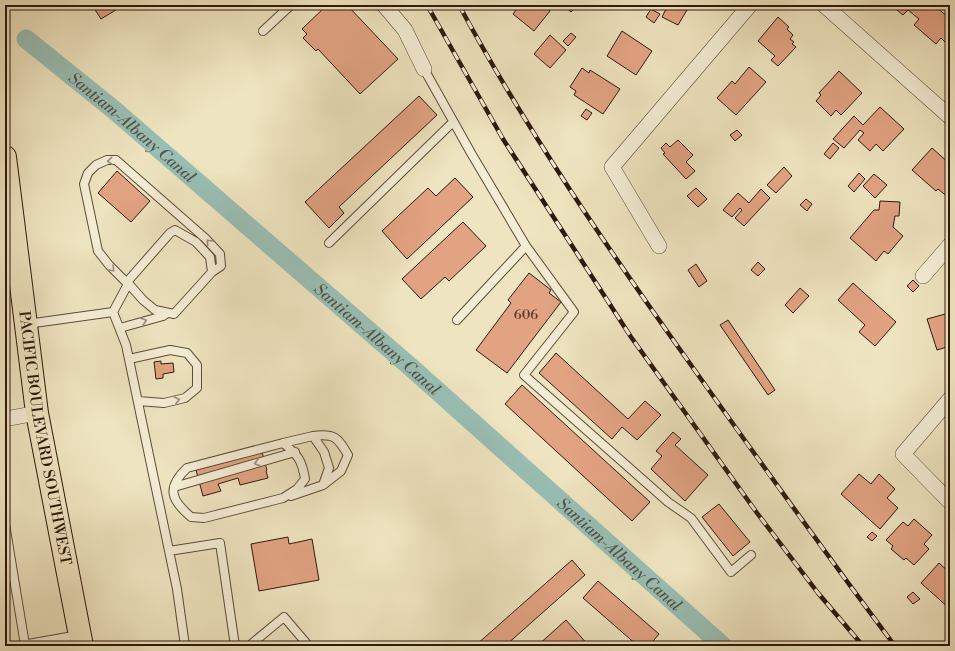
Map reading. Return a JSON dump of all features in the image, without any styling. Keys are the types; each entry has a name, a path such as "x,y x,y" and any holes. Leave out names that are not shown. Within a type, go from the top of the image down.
{"main road":[{"name":"PACIFIC BOULEVARD SOUTHWEST","path":"5,157 37,413 81,640"}],"street":[{"path":"384,5 405,30 424,69"},
{"path":"659,246 612,167 750,5"},
{"path":"824,5 950,117"},
{"path":"923,276 950,245"},
{"path":"950,400 903,454 950,502"},
{"path":"5,419 37,413"}],"lane":[{"path":"263,32 291,5"},
{"path":"424,69 453,122 526,246 574,312 524,375 668,502 691,518 731,572 752,555"},
{"path":"329,243 453,122"},
{"path":"113,312 128,284 108,265 98,251 84,184 88,173 96,165 107,160 116,160 205,238 220,254 221,266 212,272 174,314 154,310 143,300 127,282 170,233 175,230 196,242 210,257 212,272"},
{"path":"457,320 526,246"},
{"path":"26,324 113,312"},
{"path":"113,312 130,359 177,588 185,646"},
{"path":"120,328 163,316 167,313"},
{"path":"130,359 170,350 187,353 197,365 197,388 185,398 164,403 138,401"},
{"path":"325,434 340,440 348,455 341,471 323,485 283,498 204,518 191,517 175,501 174,487 178,477 187,468 313,436 325,434"},
{"path":"313,436 324,452 329,468 323,485"},
{"path":"283,443 295,452 303,465 304,479 297,489 283,498"},
{"path":"174,487 295,452"},
{"path":"160,506 175,501"},
{"path":"5,524 21,645 81,640"},
{"path":"169,551 220,543 235,646"},
{"path":"250,646 284,617 307,645"}],"building":[{"path":"92,5 124,5 101,19"},
{"path":"327,5 331,5 334,8 337,5 347,5 398,59 360,94 318,49 316,51 303,38 307,34 302,29"},
{"path":"520,5 543,5 550,11 534,31 513,14"},
{"path":"563,5 574,5 576,7 571,12"},
{"path":"668,5 678,5 687,10 678,25 662,17"},
{"path":"891,5 934,5 950,19 950,47 941,38 936,44 914,25 919,19 908,10 903,15"},
{"path":"651,9 660,14 654,23 646,17"},
{"path":"778,17 789,27 787,29 793,35 790,39 794,42 792,44 796,47 778,66 771,60 775,56 758,41"},
{"path":"622,31 652,51 636,75 607,56"},
{"path":"571,33 576,37 568,46 563,41"},
{"path":"550,35 566,50 550,68 534,54"},
{"path":"749,67 766,82 736,115 717,98 732,81 735,84"},
{"path":"582,68 589,73 590,70 620,89 603,114 574,95 576,91 570,87"},
{"path":"839,71 862,93 841,115 836,110 831,116 816,101 821,95 819,93"},
{"path":"419,96 437,115 339,207 344,213 329,228 305,202"},
{"path":"880,107 904,129 883,151 876,144 870,151 858,140 864,133 860,130 844,148 833,139 854,116 863,125"},
{"path":"586,109 592,113 587,120 581,116"},
{"path":"737,130 742,135 735,141 730,135"},
{"path":"678,140 693,155 686,162 695,171 686,179 663,154 665,153 661,148 666,143 670,147"},
{"path":"833,143 839,148 830,159 824,154"},
{"path":"932,148 950,164 949,198 938,189 936,191 912,170"},
{"path":"784,167 792,176 776,193 767,185"},
{"path":"117,171 150,201 131,222 98,193"},
{"path":"859,173 865,179 854,192 848,186"},
{"path":"874,174 887,185 875,198 863,186"},
{"path":"455,178 473,197 407,259 382,231 428,188 436,196"},
{"path":"696,188 707,199 698,207 687,196"},
{"path":"761,189 770,198 744,226 735,218 742,210 740,208 732,217 723,210 738,193 749,203"},
{"path":"806,199 812,204 807,211 800,205"},
{"path":"880,201 900,202 899,216 895,216 893,227 903,236 888,254 884,251 876,261 850,238 874,210 879,210"},
{"path":"463,222 486,246 449,281 445,277 421,299 402,279"},
{"path":"758,262 765,269 758,276 751,270"},
{"path":"696,264 707,281 699,287 688,270"},
{"path":"529,273 551,290 549,293 561,302 507,373 476,350 511,303 508,300"},
{"path":"913,280 919,286 913,292 907,286"},
{"path":"853,283 896,322 875,346 859,332 865,325 838,300"},
{"path":"800,288 809,296 793,313 785,305"},
{"path":"949,313 950,339 948,340 950,346 937,350 927,319"},
{"path":"728,320 775,390 768,395 720,325"},
{"path":"556,353 628,419 645,401 661,415 637,440 622,427 612,439 539,373"},
{"path":"161,361 161,364 173,363 174,372 163,374 163,378 156,379 154,362"},
{"path":"522,385 650,502 632,521 505,404"},
{"path":"673,432 681,439 675,445 708,475 685,501 651,469 662,456 656,451"},
{"path":"262,452 268,478 240,485 238,478 218,484 221,491 203,496 196,470"},
{"path":"859,474 871,484 879,474 895,489 887,498 898,508 880,529 841,494"},
{"path":"719,504 750,542 733,556 702,517"},
{"path":"914,519 932,535 924,544 929,549 914,565 906,558 904,560 891,549 893,546 886,540 903,522 908,526"},
{"path":"872,532 877,536 872,541 867,537"},
{"path":"288,537 289,544 312,539 319,580 259,591 251,544"},
{"path":"572,560 585,575 505,646 475,646"},
{"path":"939,563 950,573 950,609 921,583"},
{"path":"598,581 659,634 649,646 638,646 583,598"},
{"path":"913,592 920,599 913,604 907,597"},
{"path":"566,620 589,646 537,646"}],"waterway":[{"name":"Santiam-Albany Canal","path":"26,39 113,109 414,370 723,646"}],"railway":[{"path":"427,5 503,139 631,337 757,513 818,593 863,646"},
{"path":"459,5 512,98 569,189 660,321 767,471 895,646"}]}
